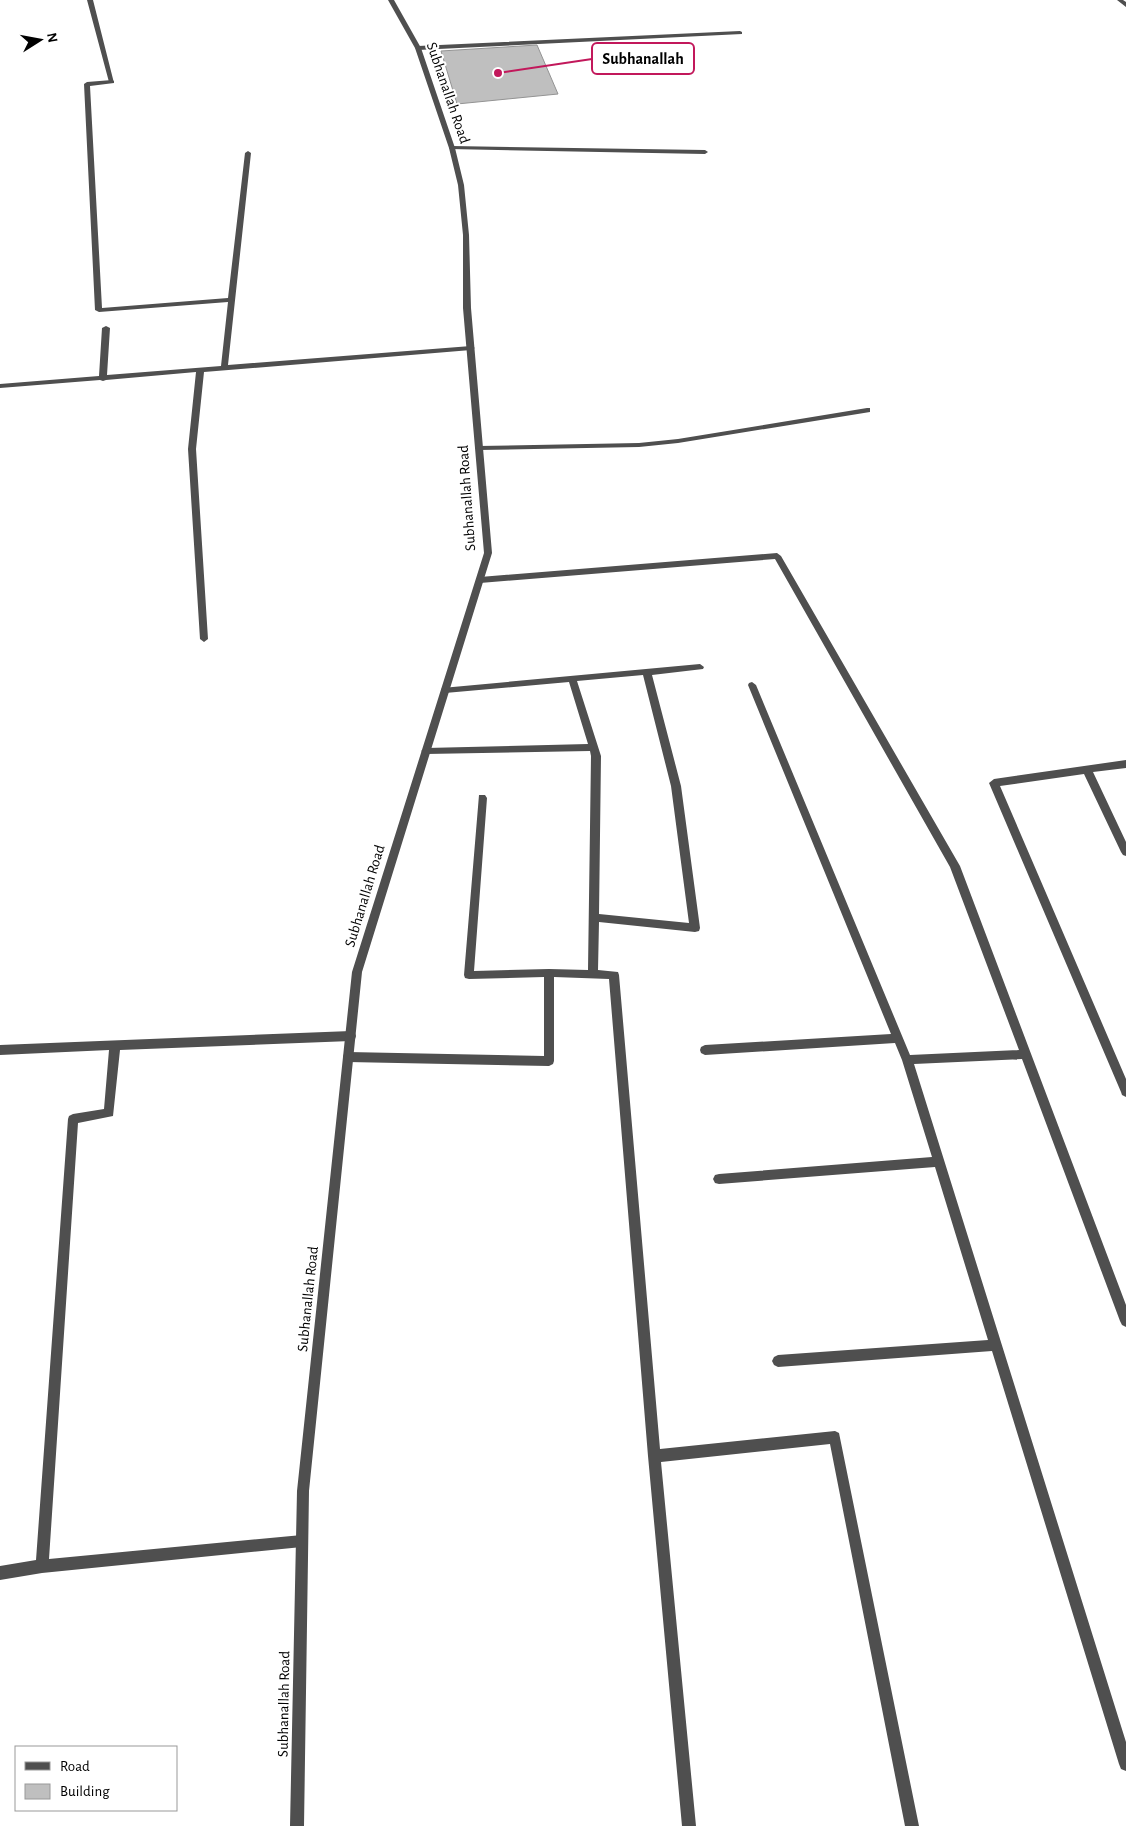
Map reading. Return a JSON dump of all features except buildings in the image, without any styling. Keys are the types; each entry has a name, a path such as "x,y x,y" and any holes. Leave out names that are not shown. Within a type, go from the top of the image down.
{"street":[{"path":"90,0 112,82 87,84 99,310 231,300"},
{"name":"Subhanallah Road","path":"297,1826 303,1491 357,972 488,553 471,348 461,185 452,148 418,48 391,0"},
{"path":"1120,0 1126,5"},
{"path":"418,48 740,32"},
{"path":"452,148 705,152"},
{"path":"224,369 248,153"},
{"path":"103,379 106,328"},
{"path":"0,386 471,348"},
{"path":"200,371 192,449 204,639"},
{"path":"479,448 639,445 867,410"},
{"path":"480,580 777,556 955,866 1126,1321"},
{"path":"445,690 700,667"},
{"path":"595,918 695,928 676,786 647,672"},
{"path":"572,679 596,756 593,974"},
{"path":"752,685 907,1060 1126,1764"},
{"path":"426,751 593,747"},
{"path":"1126,764 994,783 1126,1092"},
{"path":"1087,770 1126,852"},
{"path":"482,798 469,975 614,975 654,1456 689,1826"},
{"path":"348,1057 549,1061 549,974"},
{"path":"0,1050 350,1036"},
{"path":"705,1050 898,1038"},
{"path":"42,1566 73,1119 109,1113 115,1044"},
{"path":"907,1060 1026,1054"},
{"path":"719,1179 939,1162"},
{"path":"778,1361 996,1345"},
{"path":"654,1456 835,1438 912,1826"},
{"path":"0,1573 42,1566 302,1540"}],"place":[{"name":"Subhanallah","path":"498,73"}]}
